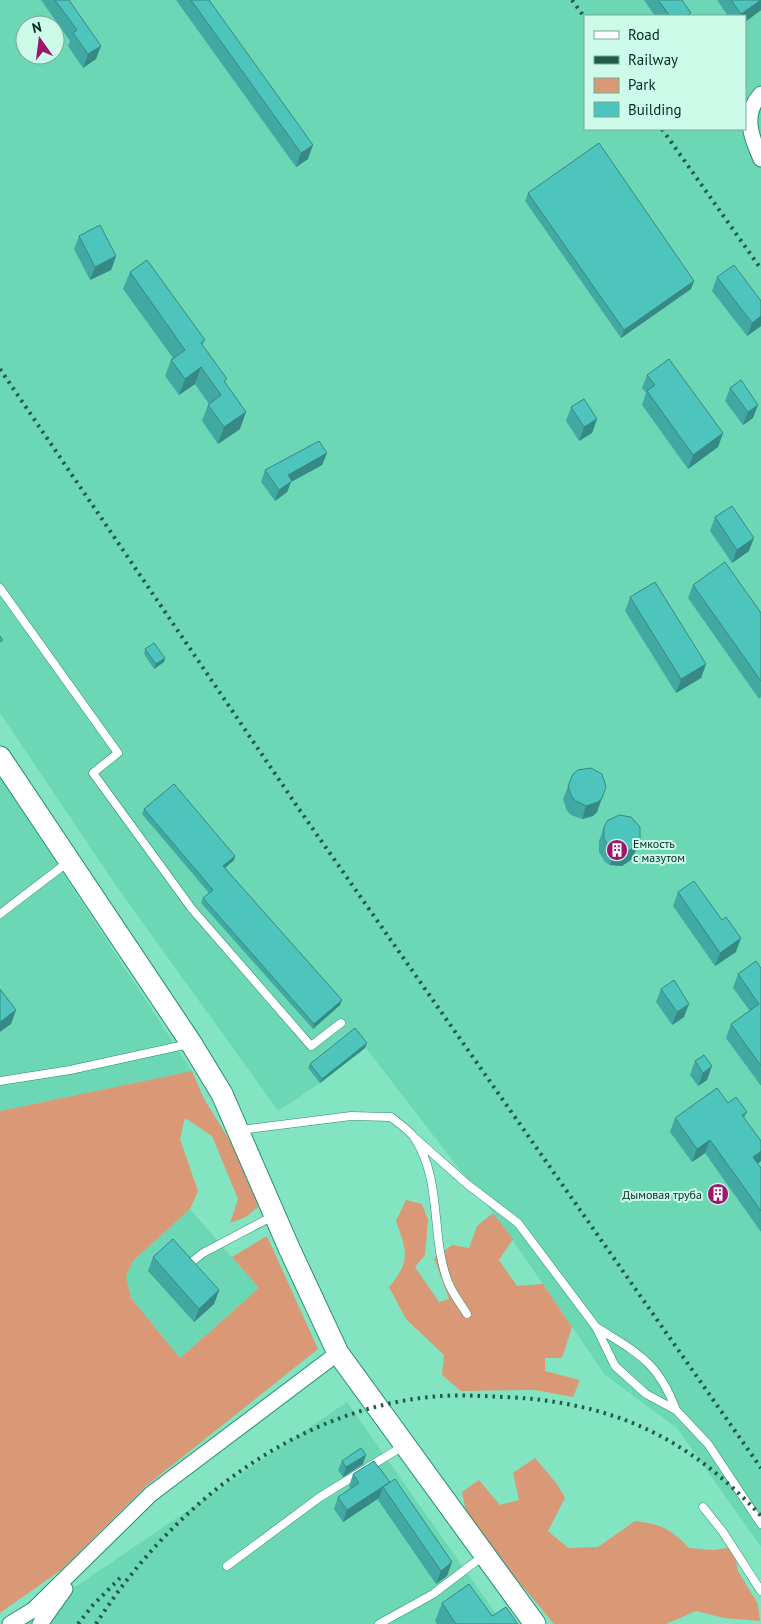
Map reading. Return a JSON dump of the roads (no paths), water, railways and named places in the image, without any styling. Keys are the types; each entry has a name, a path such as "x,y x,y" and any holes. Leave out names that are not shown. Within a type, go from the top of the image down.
{"street":[{"path":"761,94 754,102 749,117 751,138 761,159"},
{"path":"0,757 191,1043 222,1094 338,1353 535,1624"},
{"path":"10,1624 33,1610 152,1494 338,1353"},
{"path":"40,1624 87,1557"}],"lane":[{"path":"0,588 118,753 92,773 192,909 311,1046 341,1023"},
{"path":"0,914 70,861"},
{"path":"0,1081 70,1070 191,1043"},
{"path":"238,1130 351,1116 391,1117 467,1184 518,1223 596,1327 615,1366 646,1394 676,1410 708,1444 761,1524"},
{"path":"414,1137 426,1165 436,1201 440,1254 448,1283 467,1314"},
{"path":"193,1261 202,1253 275,1215"},
{"path":"596,1327 633,1350 655,1368 668,1388 676,1410"},
{"path":"227,1566 320,1497 405,1445"},
{"path":"703,1506 723,1532 761,1591"},
{"path":"379,1624 433,1594 485,1555"}],"railway":[{"path":"572,0 584,17"},
{"path":"663,130 761,269"},
{"path":"0,369 301,812 761,1468"},
{"path":"96,1624 126,1582 159,1542 197,1505 238,1473 282,1445 329,1422 379,1406 430,1397 477,1396 544,1400 614,1416 646,1429 676,1445 733,1488 761,1516"},
{"path":"78,1624 93,1605 120,1578"}],"place":[{"name":"Емкость с мазутом","path":"617,850"},
{"name":"Дымовая труба","path":"718,1194"}]}
